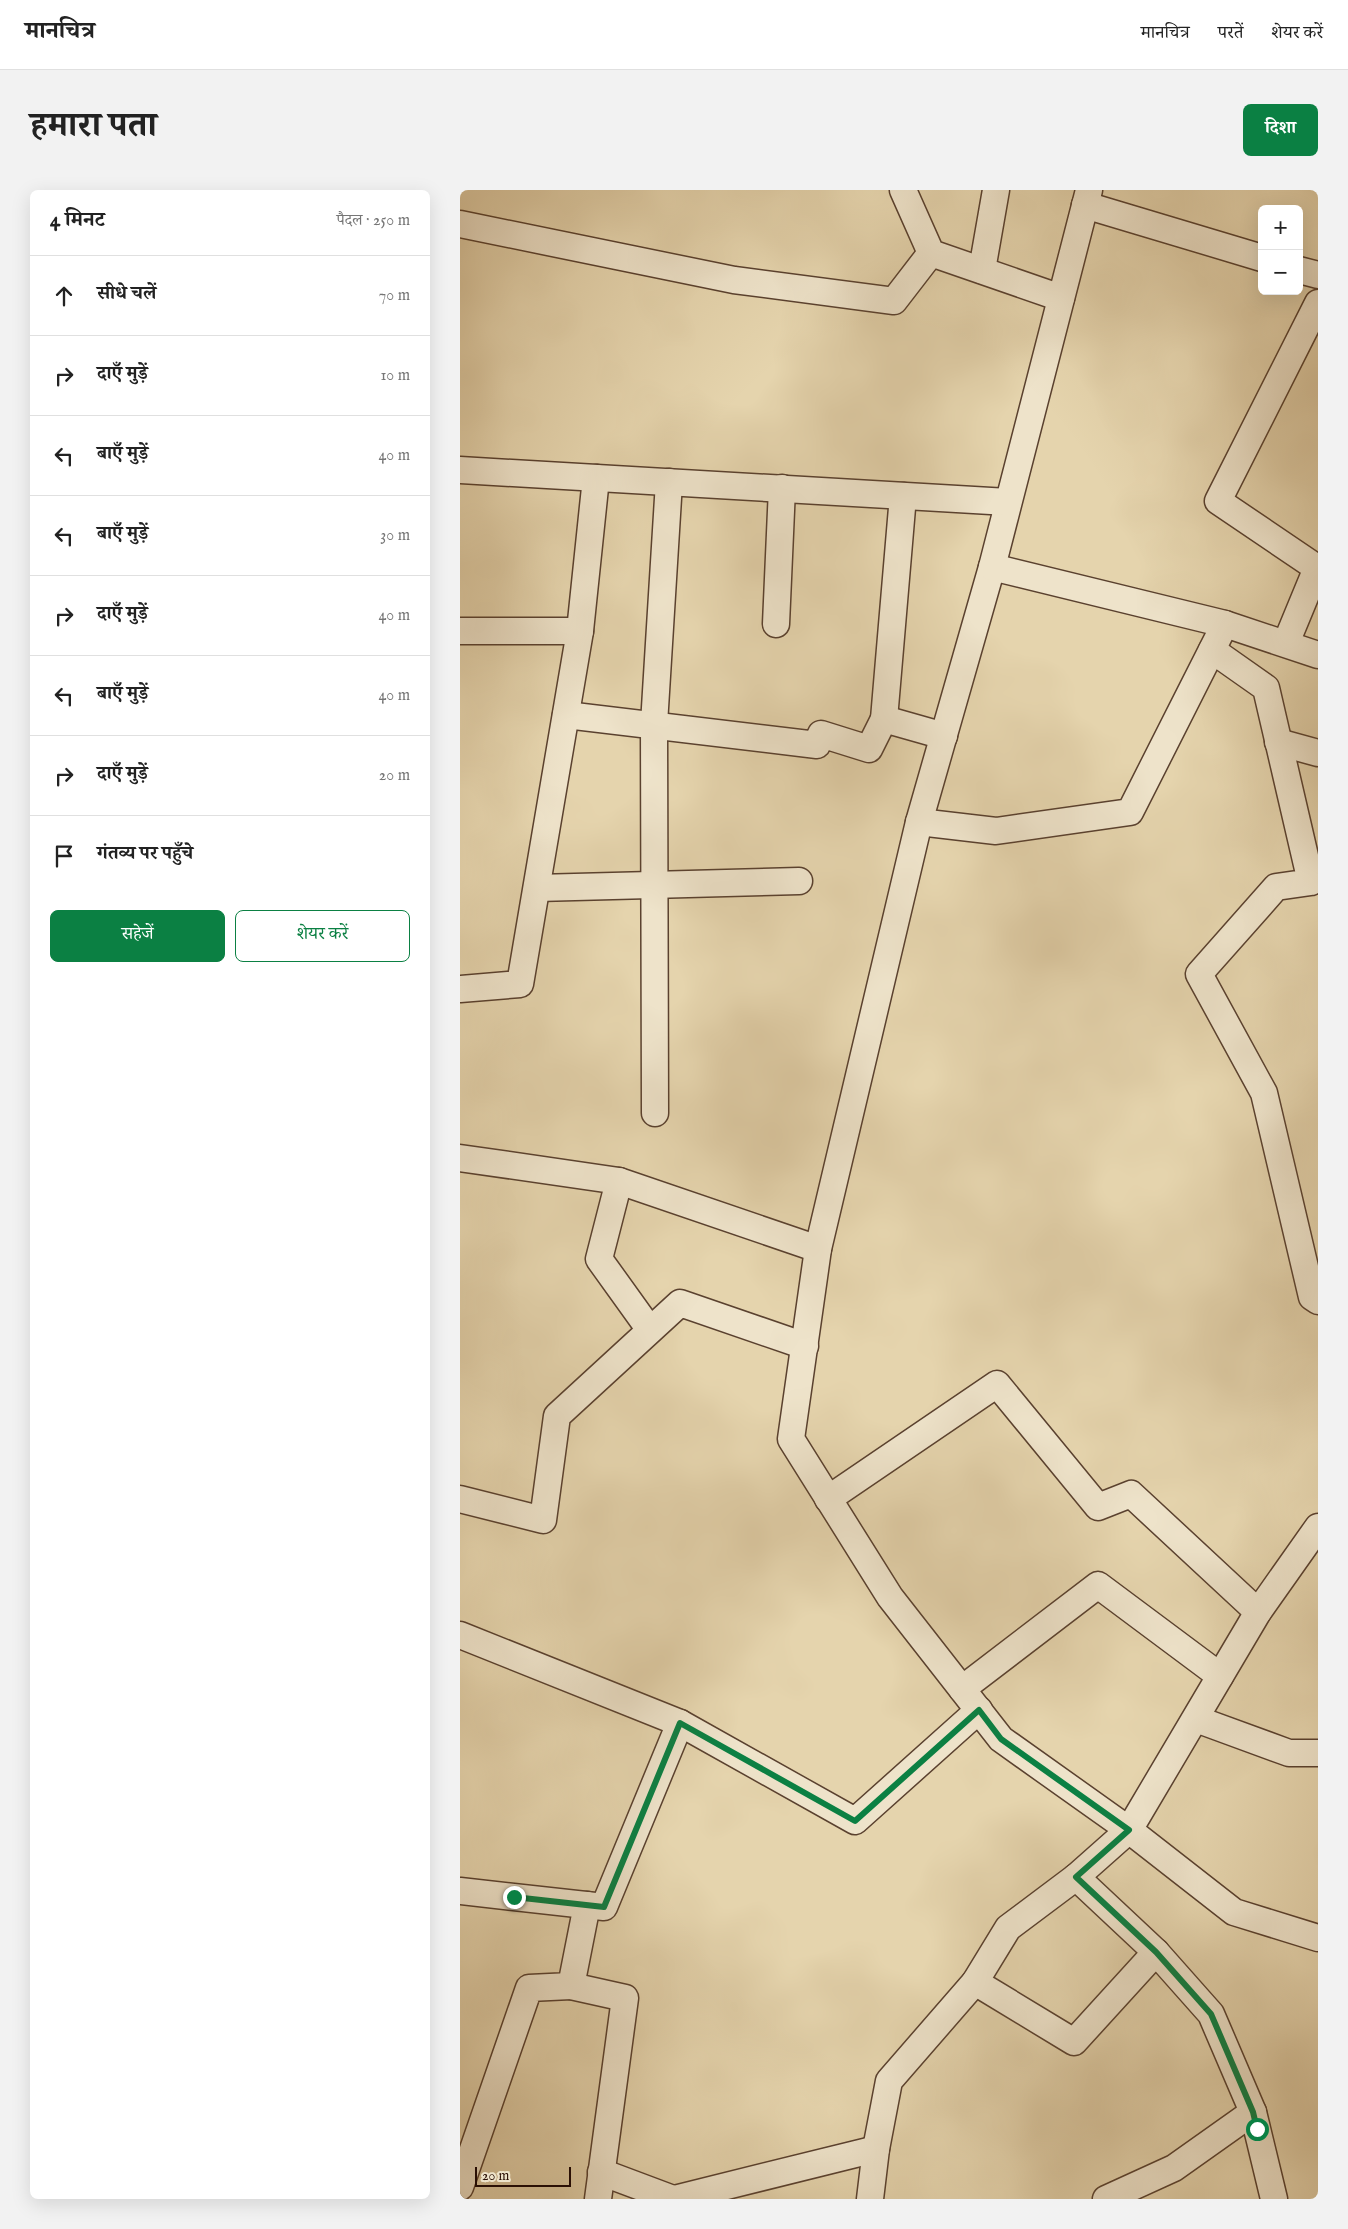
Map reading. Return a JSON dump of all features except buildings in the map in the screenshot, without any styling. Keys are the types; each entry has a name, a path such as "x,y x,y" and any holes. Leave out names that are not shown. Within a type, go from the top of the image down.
{"street":[{"path":"903,190 931,253 1061,298"},
{"path":"982,270 996,190"},
{"path":"1258,257 1087,198 992,567 919,822 818,1249 791,1439 890,1597 1001,1739 1129,1830 1234,1912 1318,1938"},
{"path":"460,224 734,280 894,301 931,253"},
{"path":"1303,271 1318,275"},
{"path":"1286,643 1317,568 1218,501 1318,304"},
{"path":"460,470 1008,502"},
{"path":"460,989 520,984 580,631 596,478"},
{"path":"656,1112 654,724 669,482"},
{"path":"776,624 782,488"},
{"path":"566,715 654,724 817,745 821,734 869,749 884,719 903,496"},
{"path":"992,567 1225,624 1318,655"},
{"path":"919,822 996,831 1130,812 1225,624"},
{"path":"460,631 580,631"},
{"path":"1212,650 1266,688 1311,882 1276,887 1198,974 1264,1093 1312,1297 1318,1301"},
{"path":"884,719 944,736"},
{"path":"1278,742 1318,753"},
{"path":"536,888 798,881"},
{"path":"460,1158 619,1181 818,1249"},
{"path":"619,1181 598,1259 650,1330"},
{"path":"460,1499 542,1520 557,1416 680,1303 805,1346"},
{"path":"828,1499 997,1384 1098,1507 1131,1494 1258,1612"},
{"path":"870,2199 876,2150 889,2081 975,1982 1008,1928 1076,1877 1129,1830 1258,1612 1318,1527"},
{"path":"962,1689 1098,1584 1220,1676"},
{"path":"460,1635 680,1723 855,1821 979,1710"},
{"path":"1196,1718 1289,1753 1318,1753"},
{"path":"460,1890 604,1907 680,1723"},
{"path":"1076,1877 1156,1952 1211,2014 1253,2112 1274,2199"},
{"path":"571,1986 586,1905"},
{"path":"975,1982 1074,2042 1156,1952"},
{"path":"460,2187 529,1988 571,1986 625,1998 598,2199"},
{"path":"1106,2199 1174,2168 1253,2112"},
{"path":"601,2172 673,2199 876,2150"}],"route":[{"path":"514,1897 604,1907 680,1723 855,1821 979,1710 1001,1739 1129,1830 1076,1877 1156,1952 1211,2014 1253,2112 1257,2129"}]}
